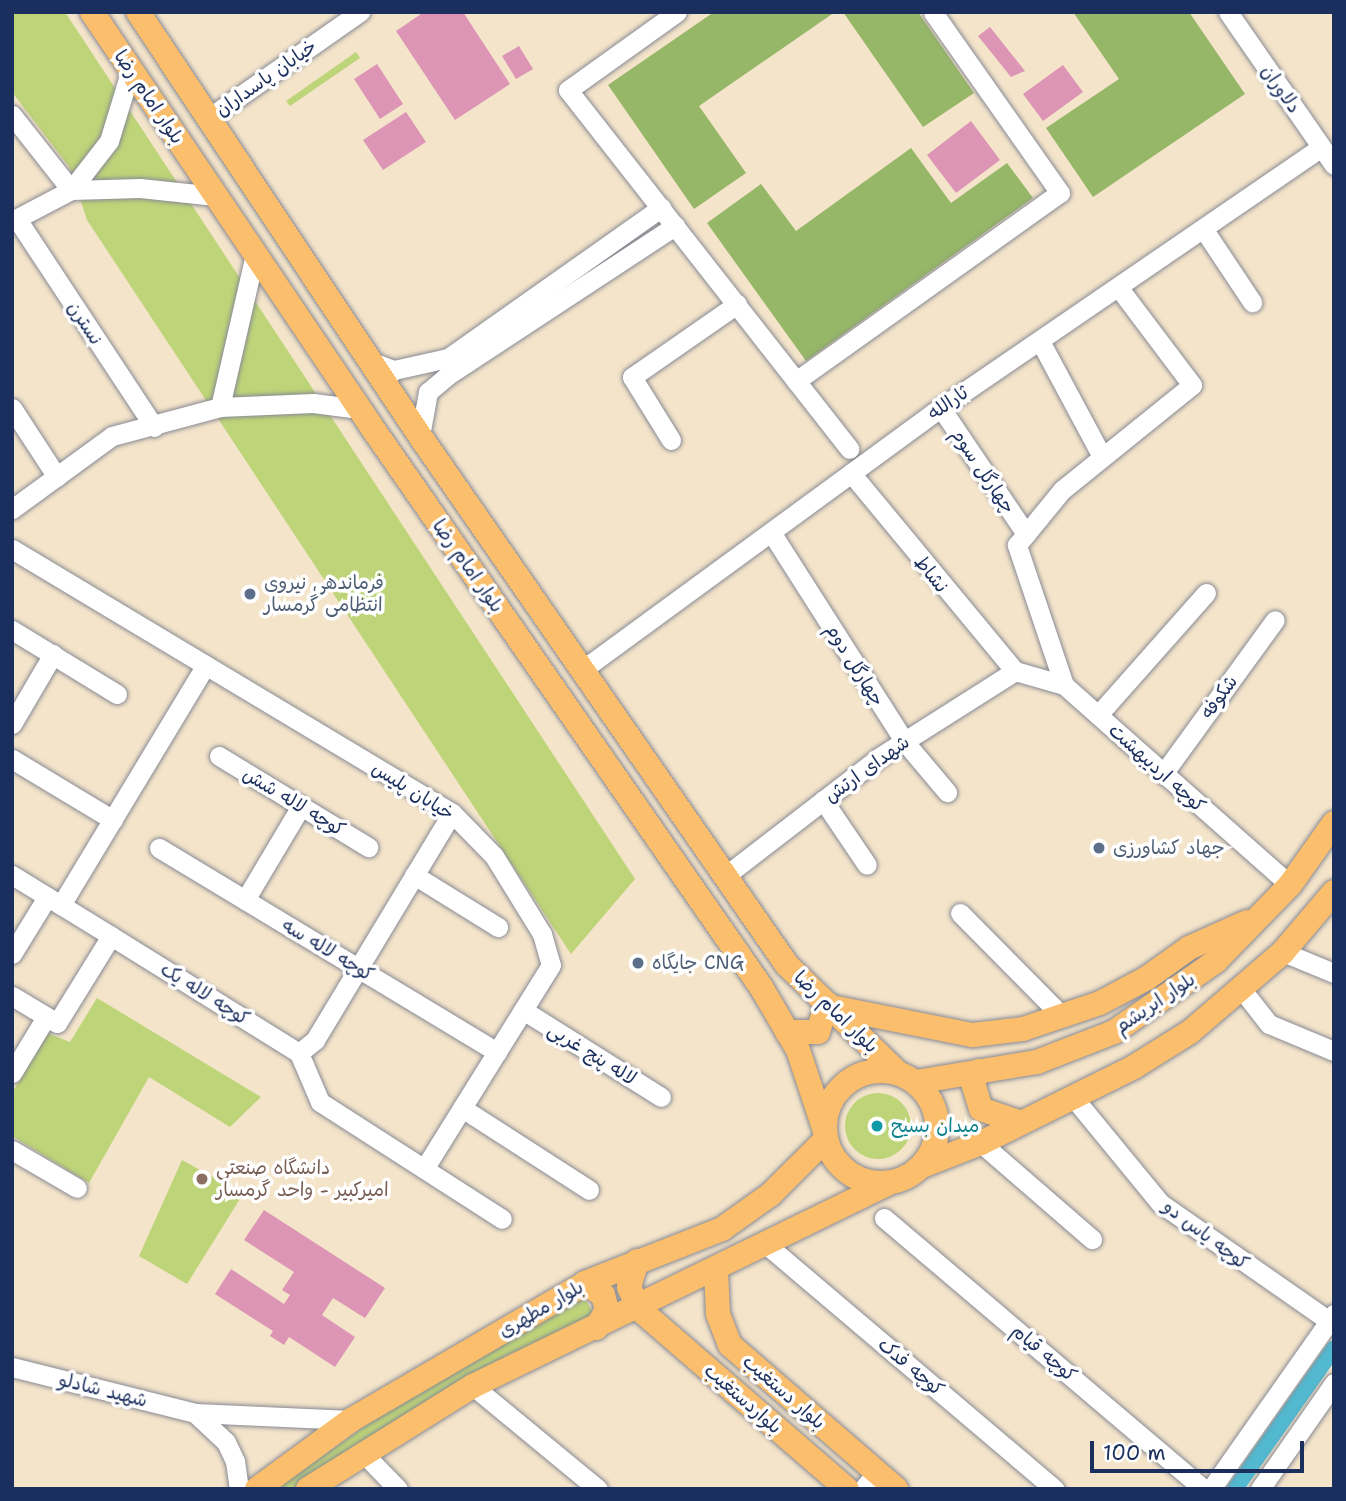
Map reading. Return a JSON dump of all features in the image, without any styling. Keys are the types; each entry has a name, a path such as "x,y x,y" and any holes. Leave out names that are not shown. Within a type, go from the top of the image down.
{"main road":[{"name":"بلوار امام رضا","path":"92,12 360,409 761,987 787,1032 825,1134"},
{"name":"بلوار امام رضا","path":"138,12 420,436 787,965 907,1077"},
{"name":"بلوار ابریشم","path":"907,1077 979,1072 1037,1062 1114,1032 1216,961 1290,886 1334,823"},
{"path":"922,1166 933,1150 937,1122 929,1096 907,1077 862,1073 847,1082 830,1103 825,1134 838,1163 852,1176 889,1183 922,1166 981,1143 1134,1067 1242,991 1283,952 1334,892"},
{"path":"787,1032 818,1032 829,1005 973,1035 1023,1029 1100,1003 1147,978 1189,948 1257,918"},
{"path":"979,1072 973,1083 981,1110 1021,1123"},
{"name":"بلوار مطهری","path":"257,1489 351,1420 585,1283 722,1229 771,1195 825,1134"},
{"name":"بلوار مطهری","path":"308,1489 473,1386 639,1309 889,1183"},
{"path":"638,1261 629,1287 639,1309"},
{"name":"بلوار دستغیب","path":"716,1271 718,1314 730,1345 870,1481 896,1489"},
{"path":"585,1283 603,1295 607,1310 596,1328"},
{"name":"بلواردستغیب","path":"639,1309 847,1489"}],"street":[{"name":"خیابان پاسداران","path":"207,119 360,12"},
{"path":"677,12 568,90 849,449"},
{"path":"796,381 1060,193 933,12"},
{"name":"دلاوران","path":"1228,12 1334,165"},
{"path":"15,220 71,190 109,141 131,69"},
{"path":"12,114 71,190"},
{"name":"ثارالله","path":"582,670 941,408 1204,230 1321,147"},
{"path":"71,190 140,188 216,196"},
{"path":"420,436 428,392 484,341 661,208"},
{"name":"نسترن","path":"15,220 154,427"},
{"path":"370,361 394,370 421,367 448,358 484,341 676,226"},
{"path":"1204,230 1252,302"},
{"path":"220,407 255,254"},
{"path":"1064,685 1017,545 1062,490 1101,455 1192,386 1119,288"},
{"path":"671,440 632,377 737,304"},
{"path":"1040,341 1101,455"},
{"path":"12,509 112,436 154,427 220,407 313,403 360,409"},
{"path":"12,408 57,477"},
{"name":"چهارگل سوم","path":"941,408 1026,534"},
{"name":"نشاط","path":"851,473 1015,671"},
{"name":"چهارگل دوم","path":"771,532 904,741 947,792"},
{"name":"خیابان پلیس","path":"12,549 452,813 494,856 542,934 551,965 424,1169"},
{"path":"1097,715 1206,593"},
{"name":"شکوفه","path":"1163,774 1275,620"},
{"path":"12,629 117,694"},
{"path":"12,724 53,654"},
{"path":"12,954 113,820 206,665"},
{"name":"کوچه اردیبهشت","path":"1015,671 1064,685 1290,886"},
{"name":"شهدای ارتش","path":"725,876 904,741 1015,671"},
{"name":"کوچه لاله شش","path":"219,756 368,847"},
{"path":"12,760 113,820"},
{"path":"823,800 867,865"},
{"path":"245,900 301,806"},
{"path":"452,813 316,1040 299,1053 320,1102 502,1219"},
{"name":"کوچه لاله سه","path":"159,848 496,1052"},
{"name":"کوچه لاله یک","path":"12,875 299,1053"},
{"path":"414,876 498,927"},
{"path":"960,913 1063,1017"},
{"path":"12,996 57,1023 111,936"},
{"path":"1283,952 1334,973"},
{"path":"1242,991 1269,1024 1334,1051"},
{"name":"لاله پنج غربی","path":"523,1010 661,1097"},
{"path":"12,1073 46,1017"},
{"name":"کوچه یاس دو","path":"1073,1097 1160,1203 1331,1318"},
{"path":"462,1108 589,1190"},
{"path":"981,1143 1092,1239"},
{"path":"12,1150 77,1188"},
{"name":"کوچه قیام","path":"884,1218 1204,1489"},
{"name":"کوچه فدک","path":"768,1246 1055,1489"},
{"path":"1211,1489 1331,1318"},
{"name":"شهید شادلو","path":"12,1367 195,1413 351,1420"},
{"path":"1260,1489 1334,1383"},
{"path":"473,1386 598,1489"},
{"path":"195,1413 226,1442 235,1461 239,1489"},
{"path":"363,1453 398,1489"}],"green space":[{"path":"12,12 65,12 635,879 571,954 87,220 70,168 12,92"},
{"path":"714,12 835,12 699,106 746,173 694,209 608,85"},
{"path":"843,12 918,12 974,93 923,127"},
{"path":"1073,12 1189,12 1245,94 1093,197 1046,128 1119,79"},
{"path":"356,52 360,58 290,106 286,101"},
{"path":"911,148 951,203 1007,163 1033,198 806,361 707,223 761,184 796,231"},
{"path":"97,998 261,1097 230,1127 149,1077 89,1183 12,1136 12,1093 47,1033 70,1042"},
{"path":"878,1093 891,1096 901,1103 908,1113 911,1126 908,1139 901,1149 891,1156 878,1159 865,1156 855,1149 848,1139 845,1126 848,1113 855,1103 865,1096"},
{"path":"182,1160 243,1194 187,1284 139,1256"},
{"path":"583,1296 593,1312 588,1322 312,1489 276,1489 408,1396"}],"building":[{"path":"424,12 463,12 510,84 455,120 396,31"},
{"path":"990,27 1025,71 1011,77 978,36"},
{"path":"519,46 533,69 516,79 502,56"},
{"path":"377,64 403,104 380,119 354,79"},
{"path":"1063,65 1083,92 1043,121 1023,94"},
{"path":"406,112 426,142 383,170 363,140"},
{"path":"971,121 1000,160 956,193 927,155"},
{"path":"264,1210 385,1288 365,1318 333,1298 322,1315 355,1337 335,1367 289,1337 284,1345 270,1336 273,1331 215,1294 231,1269 284,1304 290,1295 282,1290 294,1272 244,1240"}],"waterway":[{"path":"1235,1489 1334,1348"}],"place":[{"name":"فرماندهی نیروی انتظامی گرمسار","path":"250,594"},
{"name":"جهاد کشاورزی","path":"1099,848"},
{"name":"جایگاه CNG","path":"638,963"},
{"name":"میدان بسیح","path":"877,1126"},
{"name":"دانشگاه صنعتی امیرکبیر - واحد گرمسار","path":"202,1179"}]}
